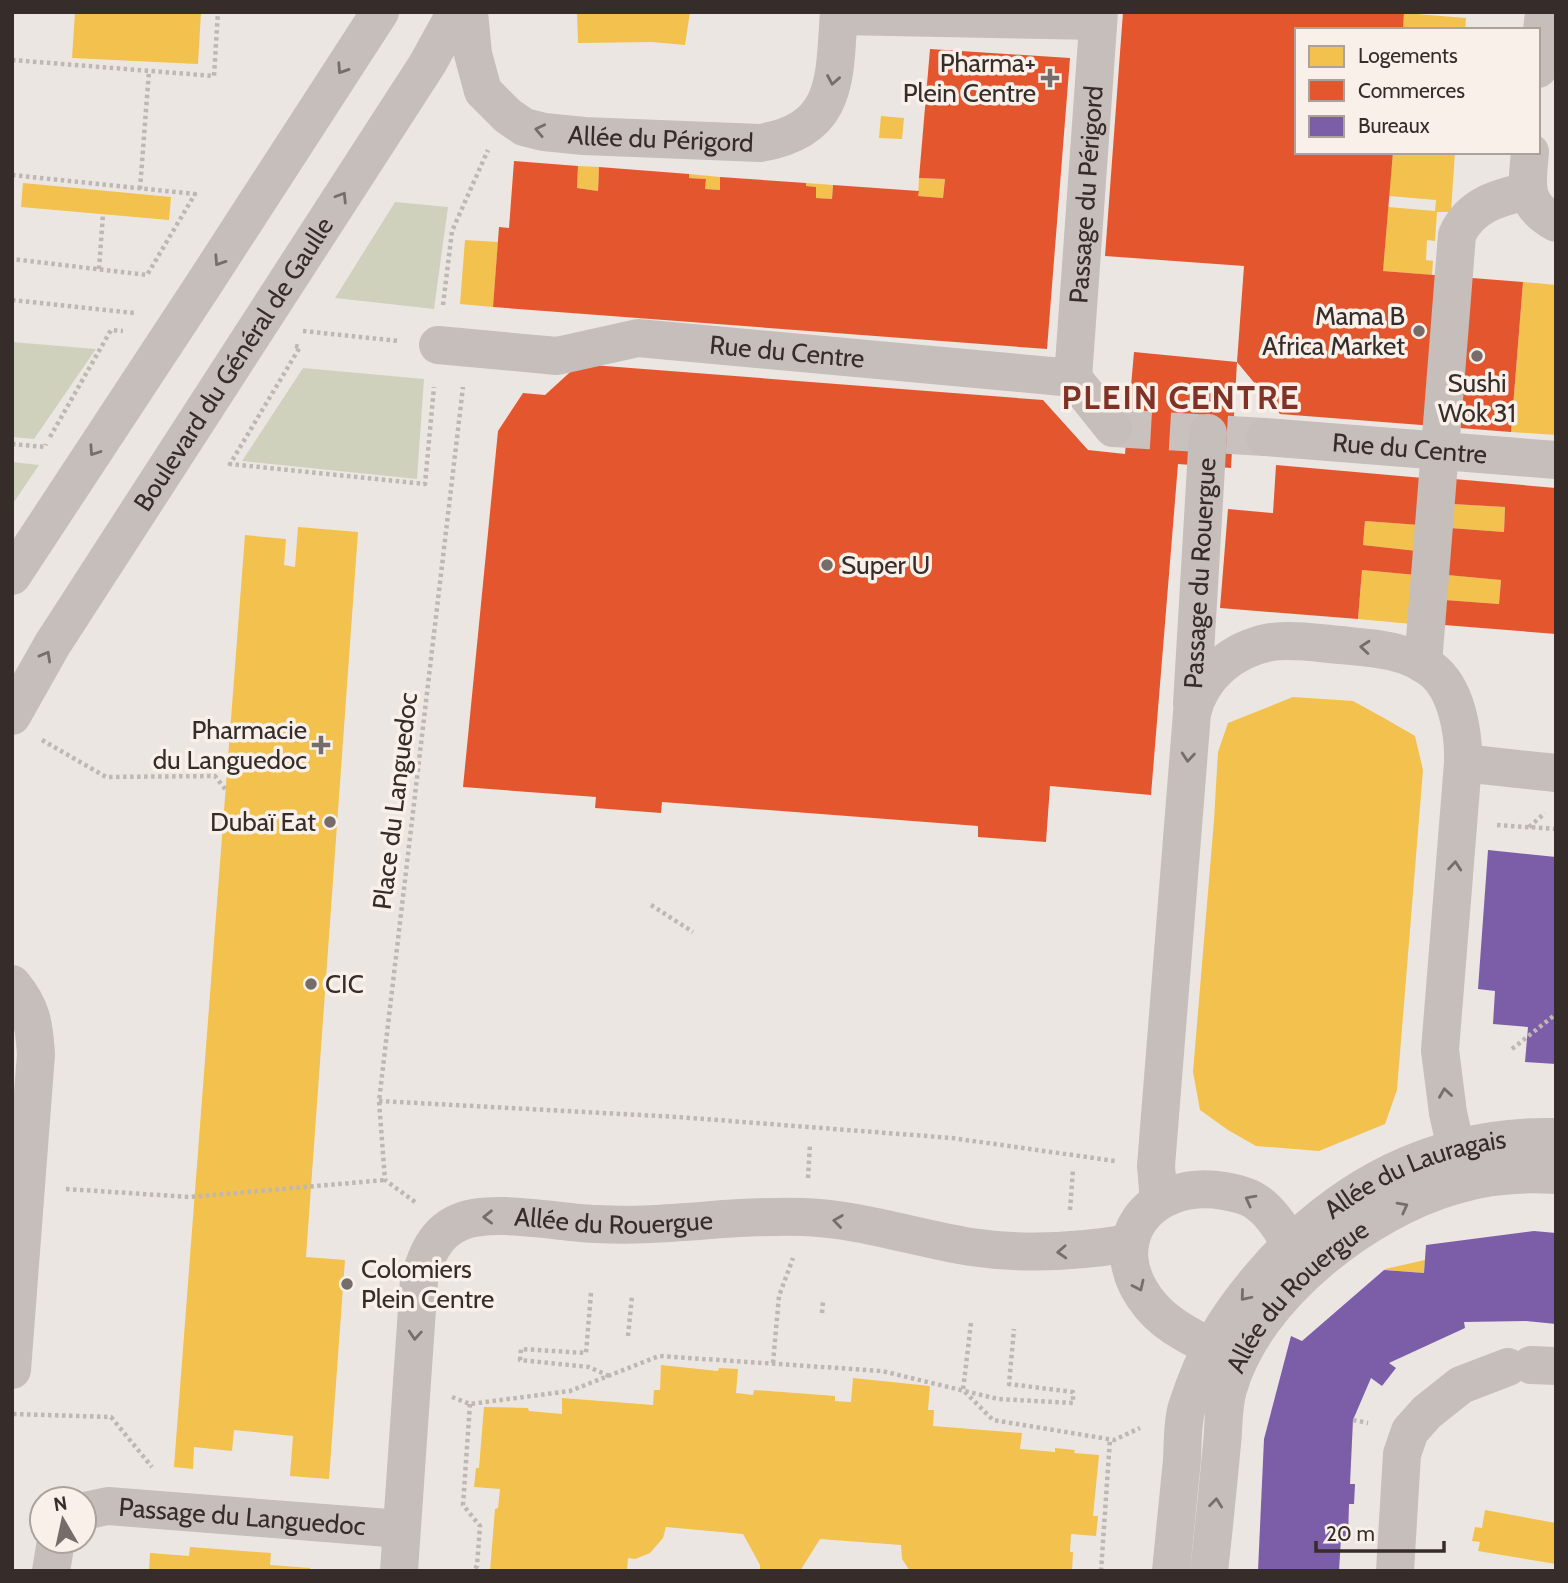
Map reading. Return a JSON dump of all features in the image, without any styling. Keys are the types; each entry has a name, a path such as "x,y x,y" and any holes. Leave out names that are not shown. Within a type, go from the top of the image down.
{"street":[{"path":"12,576 380,12"},
{"name":"Boulevard du Général de Gaulle","path":"25,727 52,645 428,64 456,12"},
{"name":"Allée du Périgord","path":"469,12 470,38 483,91 508,116 524,127 584,136 747,143 776,140 806,126 827,103 834,84 839,14"},
{"path":"1540,50 1544,12"},
{"path":"839,14 1098,17"},
{"name":"Passage du Périgord","path":"1073,378 1098,17"},
{"path":"1530,154 1527,191 1533,204 1556,223"},
{"path":"1423,664 1457,235 1464,220 1481,206 1492,200 1527,191"},
{"name":"Rue du Centre","path":"452,346 557,356 638,338 1073,378"},
{"path":"1073,378 1113,428"},
{"name":"Passage du Rouergue","path":"1157,1184 1192,713 1208,433"},
{"name":"Rue du Centre","path":"1265,438 1556,460"},
{"path":"1192,713 1196,694 1224,663 1250,648 1271,642 1294,641 1377,648 1405,654 1433,670 1452,698 1461,730 1463,763 1440,1050 1456,1166 1493,1177 1556,1175"},
{"path":"1463,763 1556,773"},
{"path":"12,984 24,997 32,1023 36,1054 12,1370"},
{"name":"Allée du Lauragais","path":"1299,1257 1316,1221 1364,1186 1407,1164 1456,1166 1530,1136 1556,1137"},
{"path":"1224,1353 1190,1336 1152,1308 1143,1296 1131,1267 1130,1243 1137,1221 1157,1184 1175,1195 1204,1190 1255,1200 1270,1215 1299,1257"},
{"name":"Allée du Rouergue","path":"449,1227 477,1217 492,1216 644,1225 805,1217 852,1223 972,1247 1011,1251 1086,1250 1130,1243"},
{"path":"399,1571 419,1280 432,1247 449,1227"},
{"name":"Allée du Rouergue","path":"1209,1571 1227,1389 1224,1353 1231,1312 1299,1257"},
{"name":"Allée du Rouergue","path":"1171,1571 1186,1410 1224,1353"},
{"path":"1395,1571 1402,1454 1410,1431 1427,1412 1461,1384 1532,1366"},
{"name":"Passage du Languedoc","path":"98,1507 401,1528"}],"path":[{"path":"12,60 214,76 218,12"},
{"path":"140,189 149,71"},
{"name":"Place du Languedoc","path":"385,1180 379,1101 452,346 452,230 493,138 508,116"},
{"path":"12,175 195,194 148,275 12,259"},
{"path":"99,269 103,214"},
{"path":"12,300 124,312"},
{"path":"336,334 452,346"},
{"path":"25,727 106,777 215,776 226,790"},
{"path":"1458,823 1556,829"},
{"path":"651,905 693,932"},
{"path":"1512,1049 1556,1014"},
{"path":"379,1101 678,1117 952,1138 1157,1184"},
{"path":"1073,1169 1070,1209 1074,1220"},
{"path":"26,1188 190,1198 385,1180 449,1227"},
{"path":"773,1363 779,1296 798,1246"},
{"path":"591,1293 586,1353 521,1349 520,1360 589,1367 609,1376"},
{"path":"628,1336 632,1296"},
{"path":"821,1312 823,1301"},
{"path":"963,1390 971,1323"},
{"path":"444,1396 470,1404 570,1391 659,1356 882,1371 998,1399 1073,1403 1073,1392 1009,1384 1014,1329"},
{"path":"963,1390 993,1420 1114,1440 1140,1428"},
{"path":"470,1404 463,1505 480,1526 477,1566 473,1571"},
{"path":"12,1414 111,1417 165,1482 163,1511"},
{"path":"1101,1571 1110,1439"}],"green space":[{"path":"395,202 448,207 434,309 335,298"},
{"path":"12,342 96,349 34,439 12,437"},
{"path":"303,368 424,379 417,479 242,461"},
{"path":"12,462 39,465 12,505"}],"building: Logements":[{"path":"75,12 201,12 198,64 72,58"},
{"path":"577,12 690,12 685,45 652,42 578,43"},
{"path":"1404,13 1466,18 1465,28 1403,28"},
{"path":"881,116 904,118 902,139 879,138"},
{"path":"1393,154 1455,154 1451,212 1437,212 1435,241 1427,240 1426,260 1433,261 1432,275 1383,271 1388,207 1435,211 1436,200 1389,196"},
{"path":"578,166 599,167 598,191 577,188"},
{"path":"689,174 720,177 720,190 705,189 706,179 689,178"},
{"path":"919,178 945,179 943,198 918,196"},
{"path":"23,183 171,197 169,220 21,207"},
{"path":"806,183 833,185 832,199 816,198 816,187 806,186"},
{"path":"465,240 498,242 493,307 460,304"},
{"path":"1523,282 1556,285 1556,435 1511,432"},
{"path":"1452,504 1505,507 1504,532 1450,528"},
{"path":"1365,521 1419,525 1417,551 1363,545"},
{"path":"298,527 358,532 306,1257 345,1260 329,1479 290,1476 293,1436 234,1430 232,1451 194,1447 193,1469 174,1467 245,535 286,539 284,565 295,567"},
{"path":"1362,570 1416,575 1412,624 1358,619"},
{"path":"1447,575 1501,580 1499,604 1445,600"},
{"path":"1293,697 1353,701 1384,718 1415,736 1423,770 1397,1090 1385,1124 1319,1151 1256,1146 1228,1130 1200,1110 1193,1072 1218,752 1228,723"},
{"path":"1425,1260 1424,1273 1385,1270 1385,1269"},
{"path":"661,1365 718,1371 719,1368 738,1369 736,1393 753,1395 754,1390 835,1396 835,1401 851,1402 853,1378 930,1386 928,1410 934,1410 933,1426 1022,1433 1020,1449 1055,1452 1055,1448 1099,1455 1093,1516 1098,1516 1096,1536 1071,1534 1072,1571 910,1571 902,1559 901,1545 820,1539 800,1571 760,1571 760,1565 743,1534 666,1527 663,1538 650,1553 635,1559 628,1558 627,1571 490,1571 495,1509 498,1508 500,1489 474,1487 476,1468 479,1468 484,1407 528,1408 529,1411 562,1414 562,1398 653,1405 654,1390 660,1390"},
{"path":"1485,1510 1556,1523 1556,1564 1478,1551 1480,1542 1472,1541 1475,1527 1482,1528"},
{"path":"190,1547 271,1553 270,1565 310,1568 310,1571 149,1571 150,1553 189,1556"}],"building: Commerces":[{"path":"1123,12 1404,12 1403,28 1295,28 1295,154 1393,154 1383,271 1523,282 1511,432 1280,414 1237,362 1244,266 1105,256"},
{"path":"930,49 1070,58 1047,349 493,307 499,227 509,228 514,161 578,166 577,188 598,191 599,167 689,174 689,178 706,179 705,189 720,190 720,177 806,183 806,186 816,187 816,198 832,199 833,185 919,191 918,196 943,198 945,179 919,178"},
{"path":"1134,352 1237,362 1231,468 1178,464 1151,795 1050,786 1046,842 978,837 978,826 662,802 661,813 595,808 596,797 463,787 498,431 523,393 545,395 579,364 1043,400 1088,450 1125,454"},
{"path":"1276,465 1423,478 1419,525 1365,521 1363,545 1417,551 1416,575 1362,570 1358,619 1220,608 1228,509 1273,513"},
{"path":"1454,479 1556,488 1556,634 1444,625 1445,600 1499,604 1501,580 1447,575 1450,528 1504,532 1505,507 1452,504"}],"building: Bureaux":[{"path":"1488,850 1556,857 1556,1064 1525,1062 1528,1027 1493,1024 1495,991 1478,989"},
{"path":"1534,1231 1556,1233 1556,1324 1526,1321 1464,1322 1465,1328 1389,1363 1396,1368 1382,1386 1371,1378 1353,1420 1350,1484 1355,1484 1354,1504 1349,1504 1348,1538 1341,1538 1339,1571 1258,1571 1264,1439 1291,1336 1302,1341 1384,1270 1424,1273 1426,1245"}],"tunnel":[{"path":"1113,428 1265,437"}],"place":[{"name":"Pharma+ Plein Centre","path":"1050,78"},
{"name":"Mama B Africa Market","path":"1419,331"},
{"name":"Sushi Wok 31","path":"1477,356"},
{"name":"Super U","path":"827,565"},
{"name":"Pharmacie du Languedoc","path":"321,745"},
{"name":"Dubaï Eat","path":"330,822"},
{"name":"CIC","path":"311,984"},
{"name":"Colomiers Plein Centre","path":"347,1284"}],"district":[{"name":"PLEIN CENTRE","path":"1181,397"}]}
